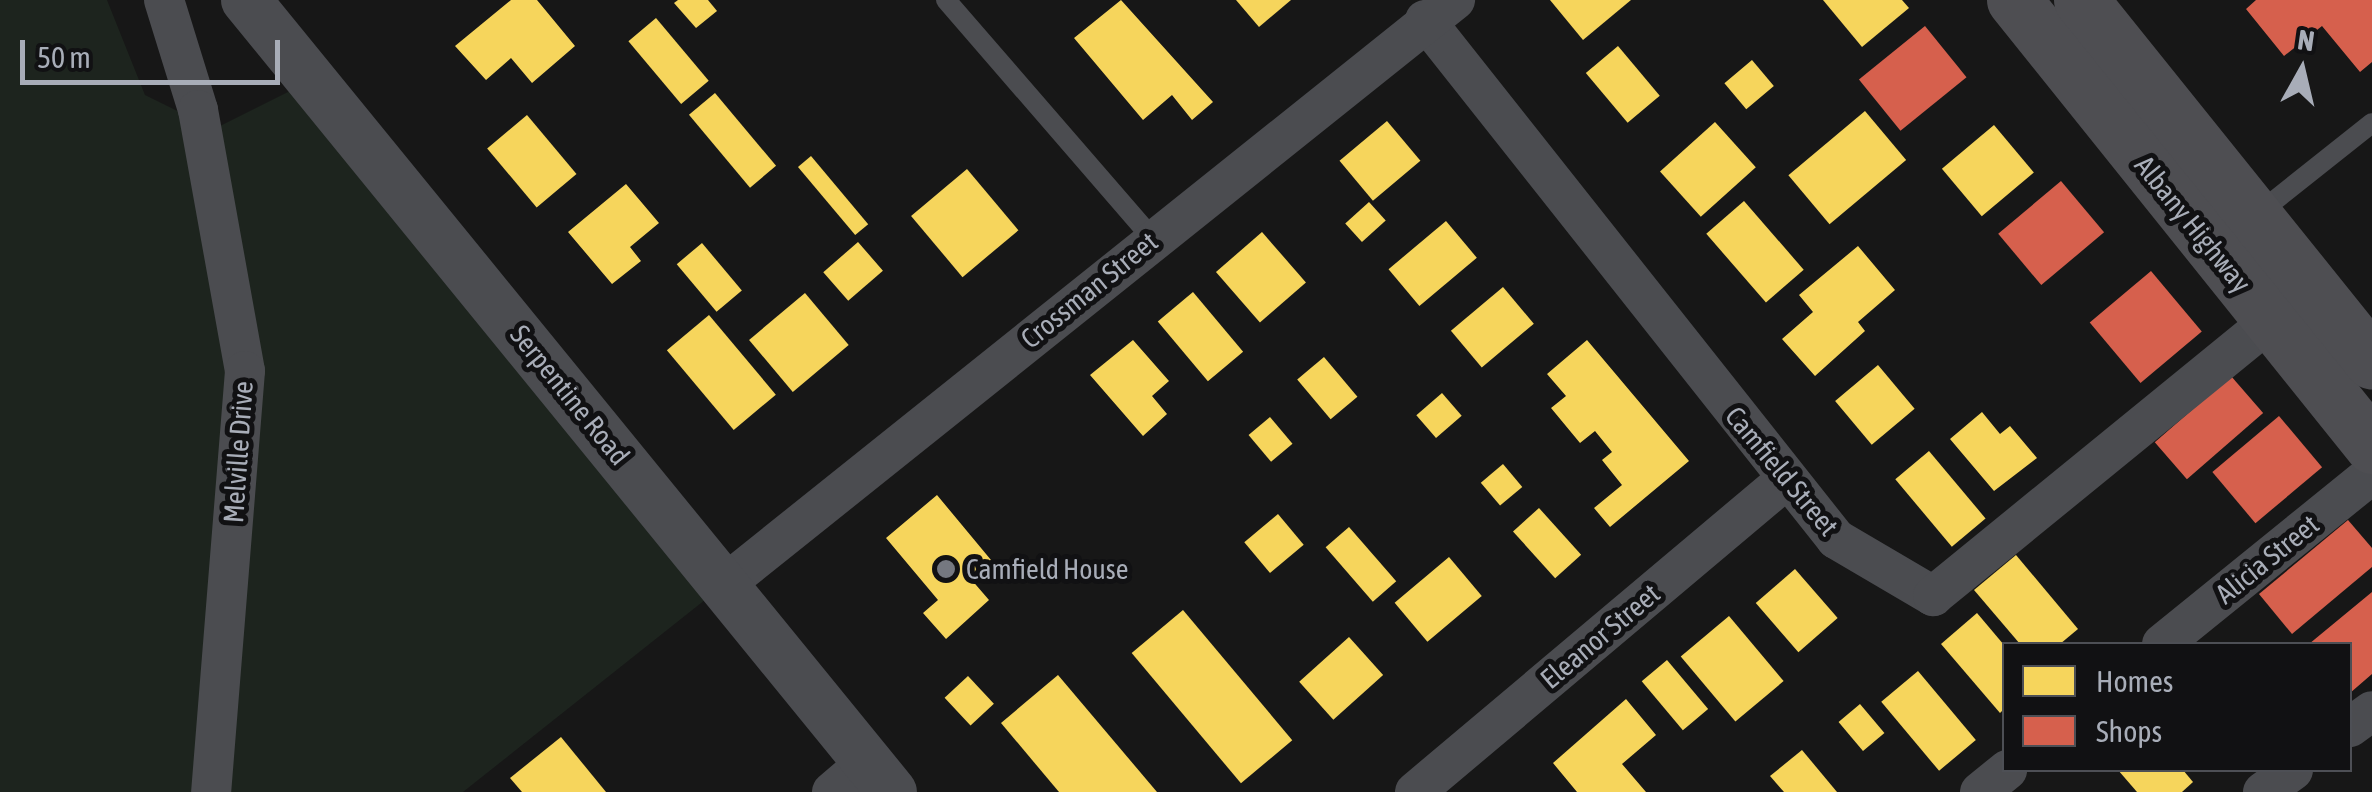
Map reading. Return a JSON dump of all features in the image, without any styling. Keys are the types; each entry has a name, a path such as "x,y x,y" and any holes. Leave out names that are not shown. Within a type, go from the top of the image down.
{"highway":[{"name":"Albany Highway","path":"2014,0 2254,218 2372,362"},
{"name":"Albany Highway","path":"2081,0 2121,95 2271,320 2372,446"}],"street":[{"name":"Melville Drive","path":"164,0 198,110 245,372 212,792"},
{"name":"Serpentine Road","path":"246,0 725,584 864,782"},
{"name":"Crossman Street","path":"725,584 1440,10"},
{"name":"Camfield Street","path":"1440,10 1785,480 1836,538 1932,596 2271,320"},
{"name":"Alicia Street","path":"2164,642 2372,474"},
{"name":"Eleanor Street","path":"1415,792 1785,480"},
{"path":"2352,726 2372,711"},
{"path":"1980,792 2005,772"},
{"path":"2263,792 2290,772"}],"lane":[{"path":"946,0 1153,239"},
{"path":"2254,218 2372,123"}],"shaded area":[{"path":"0,0 107,0 145,95 214,129 312,80 725,584 463,792 0,792"}],"building: Homes":[{"path":"511,0 537,0 575,46 532,83 511,58 486,80 455,46"},
{"path":"708,0 717,11 696,28 674,3"},
{"path":"1121,0 1213,102 1192,120 1172,95 1143,120 1074,38"},
{"path":"1236,0 1291,0 1259,27"},
{"path":"1550,0 1631,0 1583,40"},
{"path":"1823,0 1902,0 1909,8 1862,47"},
{"path":"656,18 709,81 681,104 628,41"},
{"path":"1618,46 1660,96 1628,123 1586,73"},
{"path":"1752,60 1774,86 1746,109 1724,83"},
{"path":"715,93 776,166 750,188 689,115"},
{"path":"1865,111 1906,160 1830,224 1788,175"},
{"path":"527,115 576,174 537,207 487,148"},
{"path":"1387,121 1420,161 1373,201 1340,161"},
{"path":"1715,122 1756,167 1701,217 1660,172"},
{"path":"1994,125 2034,172 1982,216 1942,169"},
{"path":"811,156 868,224 855,235 798,167"},
{"path":"967,169 1018,230 963,277 911,216"},
{"path":"626,184 659,223 630,247 641,261 612,284 568,232"},
{"path":"1744,201 1804,270 1766,302 1706,234"},
{"path":"1369,202 1386,221 1362,242 1345,223"},
{"path":"1446,221 1477,258 1419,306 1389,269"},
{"path":"1262,232 1306,283 1260,323 1216,272"},
{"path":"858,242 883,271 848,301 823,272"},
{"path":"702,243 742,290 717,312 677,264"},
{"path":"1858,246 1895,290 1858,322 1865,331 1815,376 1782,339 1813,312 1799,295"},
{"path":"1503,287 1534,324 1482,367 1451,331"},
{"path":"1193,292 1243,352 1208,381 1158,322"},
{"path":"805,293 849,345 793,392 749,340"},
{"path":"709,315 776,395 734,430 667,350"},
{"path":"1133,340 1169,381 1152,396 1167,414 1143,436 1090,375"},
{"path":"1587,340 1689,461 1610,527 1594,508 1622,485 1602,460 1612,452 1595,431 1580,443 1551,408 1566,396 1547,374"},
{"path":"1324,357 1357,397 1331,419 1297,379"},
{"path":"1878,365 1915,409 1872,445 1835,401"},
{"path":"1442,393 1462,416 1436,438 1416,415"},
{"path":"1982,412 2000,434 2010,426 2037,458 1994,491 1950,439"},
{"path":"1270,417 1292,444 1271,462 1249,435"},
{"path":"1929,451 1986,518 1952,547 1895,479"},
{"path":"1503,464 1522,487 1500,506 1481,483"},
{"name":"Camfield House","path":"937,495 991,560 970,578 989,600 946,639 923,613 938,600 886,538"},
{"path":"1539,508 1581,555 1555,578 1513,531"},
{"path":"1278,514 1304,545 1270,573 1244,542"},
{"path":"1349,527 1396,581 1373,602 1326,547"},
{"path":"2016,555 2078,629 2062,642 2018,642 1974,590"},
{"path":"1449,557 1482,596 1427,642 1395,603"},
{"path":"1795,569 1838,618 1798,652 1756,603"},
{"path":"1183,610 1292,740 1241,783 1132,653"},
{"path":"1977,613 2002,643 2000,713 1941,644"},
{"path":"1729,616 1784,681 1735,722 1681,656"},
{"path":"1349,637 1383,675 1333,720 1299,682"},
{"path":"1667,660 1708,709 1683,730 1642,681"},
{"path":"1918,671 1976,740 1939,771 1881,702"},
{"path":"1058,675 1157,792 1059,792 1001,723"},
{"path":"968,676 994,704 971,726 945,698"},
{"path":"1626,699 1656,735 1622,764 1646,792 1577,792 1553,763"},
{"path":"1860,704 1884,733 1863,751 1839,722"},
{"path":"561,737 606,792 522,792 510,778"},
{"path":"1802,750 1837,792 1784,792 1770,776"},
{"path":"2120,772 2185,772 2193,782 2182,792 2137,792"}],"building: Shops":[{"path":"2256,0 2372,0 2372,62 2360,72 2322,26 2284,56 2246,9"},
{"path":"1925,26 1967,77 1900,131 1859,79"},
{"path":"2061,181 2104,232 2041,285 1998,234"},
{"path":"2151,271 2202,332 2140,383 2090,322"},
{"path":"2231,376 2263,413 2187,479 2155,442"},
{"path":"2279,416 2322,467 2255,523 2212,472"},
{"path":"2348,520 2372,548 2372,567 2292,634 2259,594"},
{"path":"2372,592 2372,674 2352,691 2352,642 2311,642"}],"place":[{"name":"Camfield House","path":"946,569"}]}
